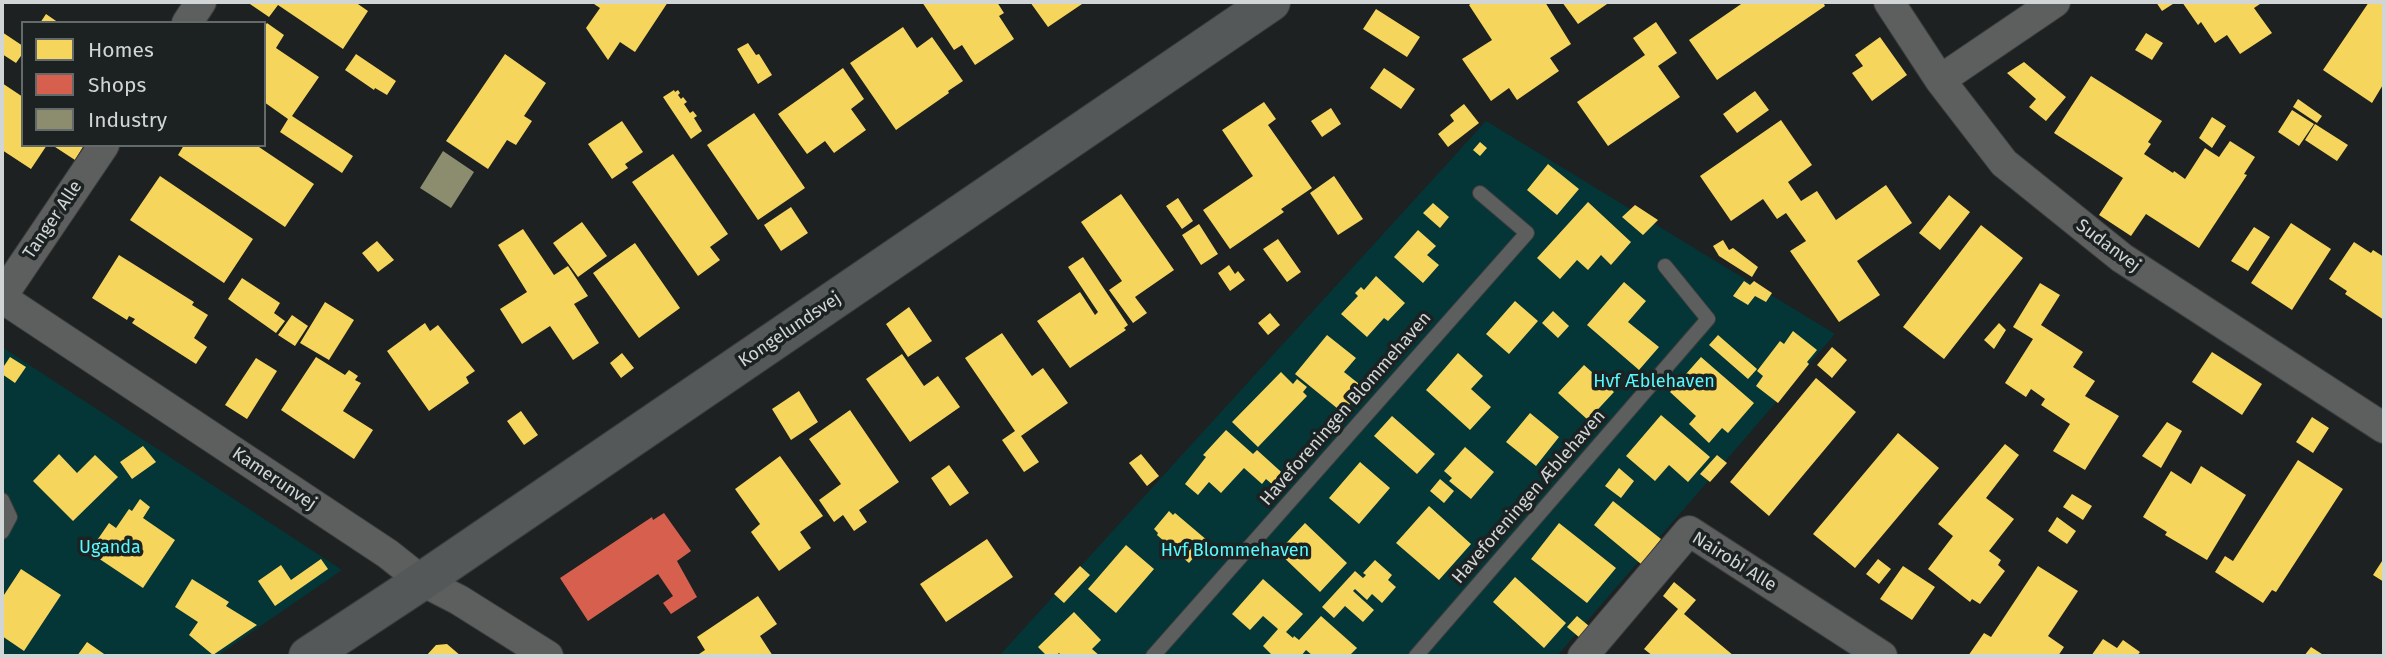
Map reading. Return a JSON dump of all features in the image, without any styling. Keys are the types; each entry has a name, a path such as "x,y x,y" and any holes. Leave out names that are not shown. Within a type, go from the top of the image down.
{"street":[{"path":"188,21 201,2"},
{"name":"Kongelundsvej","path":"309,656 1271,2"},
{"name":"Sudanvej","path":"1889,2 1940,80 2004,163 2122,258 2384,428"},
{"path":"1940,80 2055,2"},
{"name":"Tanger Alle","path":"2,297 103,147"},
{"name":"Kamerunvej","path":"2,297 388,554 422,581 460,600 548,656"},
{"name":"Nairobi Alle","path":"1583,656 1689,531 1882,656"}],"lane":[{"name":"Haveforeningen Blommehaven","path":"1153,656 1527,233 1480,193"},
{"name":"Haveforeningen Æblehaven","path":"1416,656 1708,319 1665,265"},
{"path":"2,500 10,517 2,532"}],"green space":[{"path":"1486,121 1835,334 1557,656 999,656"},
{"name":"Uganda","path":"2,347 342,570 217,656 2,656"}],"building: Homes":[{"path":"247,2 355,2 368,11 343,49 278,5 269,17"},
{"path":"591,2 668,2 635,52 620,42 608,60 586,28 600,8"},
{"path":"922,2 997,2 1004,13 999,16 1014,39 975,65 962,45 954,50"},
{"path":"1030,2 1085,2 1048,27"},
{"path":"1473,2 1545,2 1571,44 1550,58 1559,71 1517,100 1509,88 1491,101 1462,59 1492,40 1469,5"},
{"path":"1562,2 1610,2 1578,24"},
{"path":"1744,2 1823,2 1825,6 1717,80 1689,40"},
{"path":"2156,2 2176,2 2162,11"},
{"path":"2182,2 2263,2 2254,8 2272,33 2240,54 2227,35 2215,43 2201,22 2198,25"},
{"path":"2369,2 2384,2 2384,83 2372,103 2323,70"},
{"path":"1376,9 1420,37 1407,57 1363,29"},
{"path":"46,14 56,21 41,21"},
{"path":"1656,22 1677,53 1658,66 1680,97 1608,146 1577,102 1645,55 1633,38"},
{"path":"266,24 284,35 276,48 319,77 292,116 353,156 342,173 280,132 288,119 266,103"},
{"path":"903,27 917,48 932,37 963,81 896,130 850,63"},
{"path":"2,32 21,45 21,56 16,63 2,54"},
{"path":"2146,33 2163,43 2152,60 2135,50"},
{"path":"1880,37 1907,75 1872,101 1852,73 1863,66 1855,55"},
{"path":"748,43 756,55 759,54 772,75 758,84 737,49"},
{"path":"356,54 396,81 387,95 375,88 374,90 345,70"},
{"path":"505,54 546,83 524,116 532,121 516,145 507,140 488,169 446,141"},
{"path":"2024,62 2066,97 2046,121 2029,107 2036,99 2007,73"},
{"path":"843,68 864,99 851,109 866,130 834,153 825,141 807,154 778,114"},
{"path":"1384,68 1415,89 1401,109 1370,88"},
{"path":"2091,76 2162,121 2148,142 2151,144 2144,154 2185,179 2205,148 2219,157 2230,141 2255,157 2244,174 2247,175 2199,248 2146,214 2131,236 2099,215 2123,178 2054,133"},
{"path":"2,83 21,96 21,147 46,147 31,169 2,150"},
{"path":"678,90 681,99 683,97 687,102 684,104 690,113 693,111 697,116 694,118 702,131 691,139 663,97"},
{"path":"1755,91 1769,110 1737,133 1723,114"},
{"path":"2298,99 2322,116 2317,123 2293,107"},
{"path":"1264,102 1276,119 1268,125 1312,188 1281,209 1284,212 1230,249 1203,210 1253,176 1222,130"},
{"path":"1464,104 1479,123 1448,147 1438,134 1454,121 1450,115"},
{"path":"1331,108 1341,124 1322,137 1311,121"},
{"path":"2292,110 2314,124 2299,146 2278,132"},
{"path":"754,113 805,188 758,220 707,145"},
{"path":"2212,117 2226,126 2212,148 2199,138"},
{"path":"1781,120 1812,165 1788,182 1801,201 1817,191 1836,220 1886,185 1912,223 1857,261 1880,295 1839,322 1790,251 1806,241 1786,213 1777,219 1763,199 1731,221 1700,176"},
{"path":"622,121 643,152 625,164 628,168 612,179 588,144"},
{"path":"2315,124 2348,145 2337,161 2305,140"},
{"path":"1480,142 1487,148 1480,156 1473,150"},
{"path":"55,147 83,147 75,160"},
{"path":"183,147 259,147 314,184 285,227 178,155"},
{"path":"673,154 728,234 710,247 720,260 698,276 632,182"},
{"path":"1548,164 1579,189 1557,215 1527,190"},
{"path":"160,176 253,239 224,283 130,220"},
{"path":"1334,176 1363,219 1338,235 1310,193"},
{"path":"1121,194 1174,270 1135,297 1147,313 1133,323 1109,290 1122,281 1081,222"},
{"path":"1949,195 1970,212 1940,250 1919,233"},
{"path":"1178,198 1193,221 1182,229 1166,206"},
{"path":"1588,202 1631,242 1611,265 1601,255 1588,270 1577,260 1560,279 1537,258"},
{"path":"1433,203 1449,217 1440,228 1423,213"},
{"path":"1635,205 1658,220 1643,235 1622,217"},
{"path":"791,207 808,233 781,251 764,225"},
{"path":"582,222 607,256 578,277 553,243"},
{"path":"2291,223 2331,249 2292,310 2251,283"},
{"path":"1199,224 1218,254 1201,265 1182,235"},
{"path":"1981,225 2023,258 1944,359 1903,327"},
{"path":"2254,227 2270,237 2248,271 2231,261"},
{"path":"523,229 554,275 568,266 588,296 574,304 599,343 573,360 550,326 522,344 500,309 527,292 498,245"},
{"path":"1418,230 1436,246 1427,255 1439,265 1423,283 1394,257"},
{"path":"1278,239 1301,272 1287,282 1263,249"},
{"path":"1723,240 1729,250 1733,248 1758,267 1752,277 1719,256 1713,246"},
{"path":"377,241 394,260 378,272 362,253"},
{"path":"2354,242 2371,253 2373,250 2384,257 2384,320 2345,294 2347,291 2329,279"},
{"path":"635,243 680,308 639,338 593,273"},
{"path":"119,255 194,302 192,305 208,315 194,338 207,347 196,364 132,323 135,319 129,316 127,320 92,298"},
{"path":"1083,257 1128,325 1124,328 1126,330 1070,368 1037,321 1080,292 1095,315 1098,312 1068,267"},
{"path":"1229,265 1235,274 1238,271 1245,280 1230,291 1218,273"},
{"path":"1376,276 1405,303 1388,321 1384,318 1367,337 1341,314 1358,296 1355,293 1361,287 1364,290"},
{"path":"242,278 280,303 274,313 285,321 276,333 228,299"},
{"path":"1744,281 1750,285 1754,281 1772,293 1766,302 1755,296 1748,305 1733,296"},
{"path":"1624,282 1646,301 1628,322 1659,347 1639,370 1587,325"},
{"path":"2040,283 2060,295 2041,325 2083,352 2073,367 2095,381 2085,396 2119,416 2085,470 2053,451 2070,424 2041,405 2045,399 2031,389 2026,397 2005,383 2033,339 2013,327"},
{"path":"1515,301 1538,321 1509,354 1486,334"},
{"path":"325,302 354,320 329,360 300,343"},
{"path":"909,307 932,341 908,357 886,324"},
{"path":"1553,311 1569,326 1558,338 1542,323"},
{"path":"1270,313 1280,325 1268,335 1258,323"},
{"path":"292,315 308,326 295,346 278,335"},
{"path":"425,323 430,331 438,325 475,371 466,377 469,383 429,411 387,351"},
{"path":"1999,323 2006,330 1994,349 1984,340"},
{"path":"1793,331 1817,350 1778,403 1756,386 1763,376 1757,371 1780,341 1784,344"},
{"path":"1002,333 1032,376 1043,368 1068,403 1021,436 1039,462 1024,472 1002,440 1015,431 965,358"},
{"path":"1327,335 1356,358 1344,372 1363,387 1343,413 1295,374"},
{"path":"1718,335 1757,369 1748,379 1709,345"},
{"path":"1832,347 1847,360 1832,378 1817,365"},
{"path":"2212,352 2262,384 2242,415 2192,382"},
{"path":"622,353 634,368 621,378 610,363"},
{"path":"1458,353 1483,376 1471,389 1491,407 1470,430 1426,390"},
{"path":"902,354 924,386 938,376 960,407 910,442 866,379"},
{"path":"10,357 26,367 15,383 2,374 2,369"},
{"path":"316,357 345,375 349,370 358,376 355,380 361,383 343,411 373,430 354,459 281,410"},
{"path":"1701,357 1754,403 1728,433 1722,428 1709,443 1689,424 1696,416 1670,392"},
{"path":"256,358 277,371 247,419 225,405"},
{"path":"1584,365 1614,392 1588,420 1558,393"},
{"path":"1281,372 1293,384 1297,379 1307,387 1303,392 1307,396 1258,447 1232,422"},
{"path":"1816,378 1856,412 1769,516 1730,482"},
{"path":"799,391 818,422 791,440 772,409"},
{"path":"850,410 899,482 859,510 867,522 854,531 843,515 834,522 819,500 841,484 809,439"},
{"path":"521,411 538,435 524,445 507,421"},
{"path":"1530,413 1559,437 1536,466 1506,442"},
{"path":"1661,415 1710,457 1688,482 1669,465 1655,481 1626,456"},
{"path":"1392,416 1435,454 1417,474 1374,436"},
{"path":"2312,417 2329,428 2313,453 2296,442"},
{"path":"2167,422 2182,431 2161,468 2142,456"},
{"path":"1226,430 1253,454 1257,450 1289,479 1284,485 1278,480 1273,485 1266,479 1262,484 1244,468 1221,493 1209,482 1198,495 1185,484 1206,457 1203,455"},
{"path":"1898,433 1939,468 1855,568 1813,534"},
{"path":"2005,444 2019,455 1986,498 2014,519 1989,551 2001,560 1998,565 2005,571 1980,604 1972,599 1970,602 1928,569 1953,536 1938,524"},
{"path":"143,446 156,462 132,479 120,462"},
{"path":"1465,447 1494,472 1471,499 1449,481 1452,478 1444,471"},
{"path":"59,454 77,473 95,455 118,477 73,521 33,481"},
{"path":"1141,454 1159,476 1147,486 1129,463"},
{"path":"1717,455 1727,463 1710,482 1700,474"},
{"path":"780,456 823,516 800,532 811,548 779,571 751,532 760,524 735,489"},
{"path":"2298,460 2343,489 2276,592 2272,590 2263,603 2215,572 2225,556 2233,561"},
{"path":"1360,462 1390,488 1359,524 1329,498"},
{"path":"949,465 969,493 950,506 931,478"},
{"path":"2201,466 2246,495 2207,560 2165,535 2167,532 2143,517 2171,471 2191,484"},
{"path":"1619,468 1634,481 1621,498 1605,486"},
{"path":"1440,479 1454,491 1444,503 1430,491"},
{"path":"2072,494 2092,506 2083,520 2063,507"},
{"path":"140,499 150,507 143,518 175,540 143,588 89,552 109,523 116,528"},
{"path":"1613,501 1661,539 1641,564 1594,525"},
{"path":"1429,506 1471,544 1439,580 1396,543"},
{"path":"1169,511 1208,541 1189,563 1157,535 1154,529"},
{"path":"2057,517 2076,531 2067,544 2048,531"},
{"path":"1305,523 1347,563 1320,592 1278,552"},
{"path":"1559,523 1616,568 1587,603 1531,559"},
{"path":"987,539 1013,577 946,622 920,584"},
{"path":"1126,545 1154,569 1116,613 1088,589"},
{"path":"2384,558 2384,582 2373,575"},
{"path":"321,559 328,569 275,606 258,581 281,565 291,580"},
{"path":"1878,559 1891,569 1879,584 1866,574"},
{"path":"1375,560 1392,575 1388,580 1396,587 1382,603 1372,594 1367,600 1355,589 1353,591 1374,610 1363,622 1345,606 1334,618 1322,607 1355,571 1363,578 1366,575 1363,573"},
{"path":"1080,566 1090,575 1064,603 1054,594"},
{"path":"1903,566 1935,587 1912,620 1880,599"},
{"path":"2038,566 2078,591 2048,636 2064,647 2058,656 1968,656 1984,633 1991,637"},
{"path":"21,569 61,595 24,651 2,636 2,598"},
{"path":"1515,577 1566,623 1544,648 1493,602"},
{"path":"192,579 229,602 226,606 257,625 213,655 189,635 198,622 175,607"},
{"path":"1263,579 1303,614 1286,632 1293,638 1294,636 1299,640 1321,616 1357,648 1349,656 1313,656 1306,650 1301,656 1273,656 1263,646 1278,629 1263,616 1250,630 1232,614"},
{"path":"1674,582 1696,600 1684,614 1734,656 1653,656 1644,649 1678,609 1663,596"},
{"path":"758,596 777,624 760,636 773,656 700,656 705,650 697,637"},
{"path":"1074,612 1101,640 1092,649 1100,656 1062,656 1059,653 1047,656 1038,647"},
{"path":"1577,616 1589,626 1580,638 1567,627"},
{"path":"2103,639 2117,648 2123,640 2140,652 2137,656 2091,656"},
{"path":"87,642 107,656 77,656"},
{"path":"447,644 461,656 426,656 436,645"},
{"path":"2311,647 2325,656 2304,656"}],"building: Shops":[{"path":"664,513 691,551 677,561 697,597 671,614 663,603 673,596 658,574 588,621 560,578 652,517 653,520"}],"building: Industry":[{"path":"443,151 474,172 451,208 420,188"}],"park label":[{"name":"Hvf Æblehaven","path":"1654,382"},
{"name":"Hvf Blommehaven","path":"1235,551"}]}
